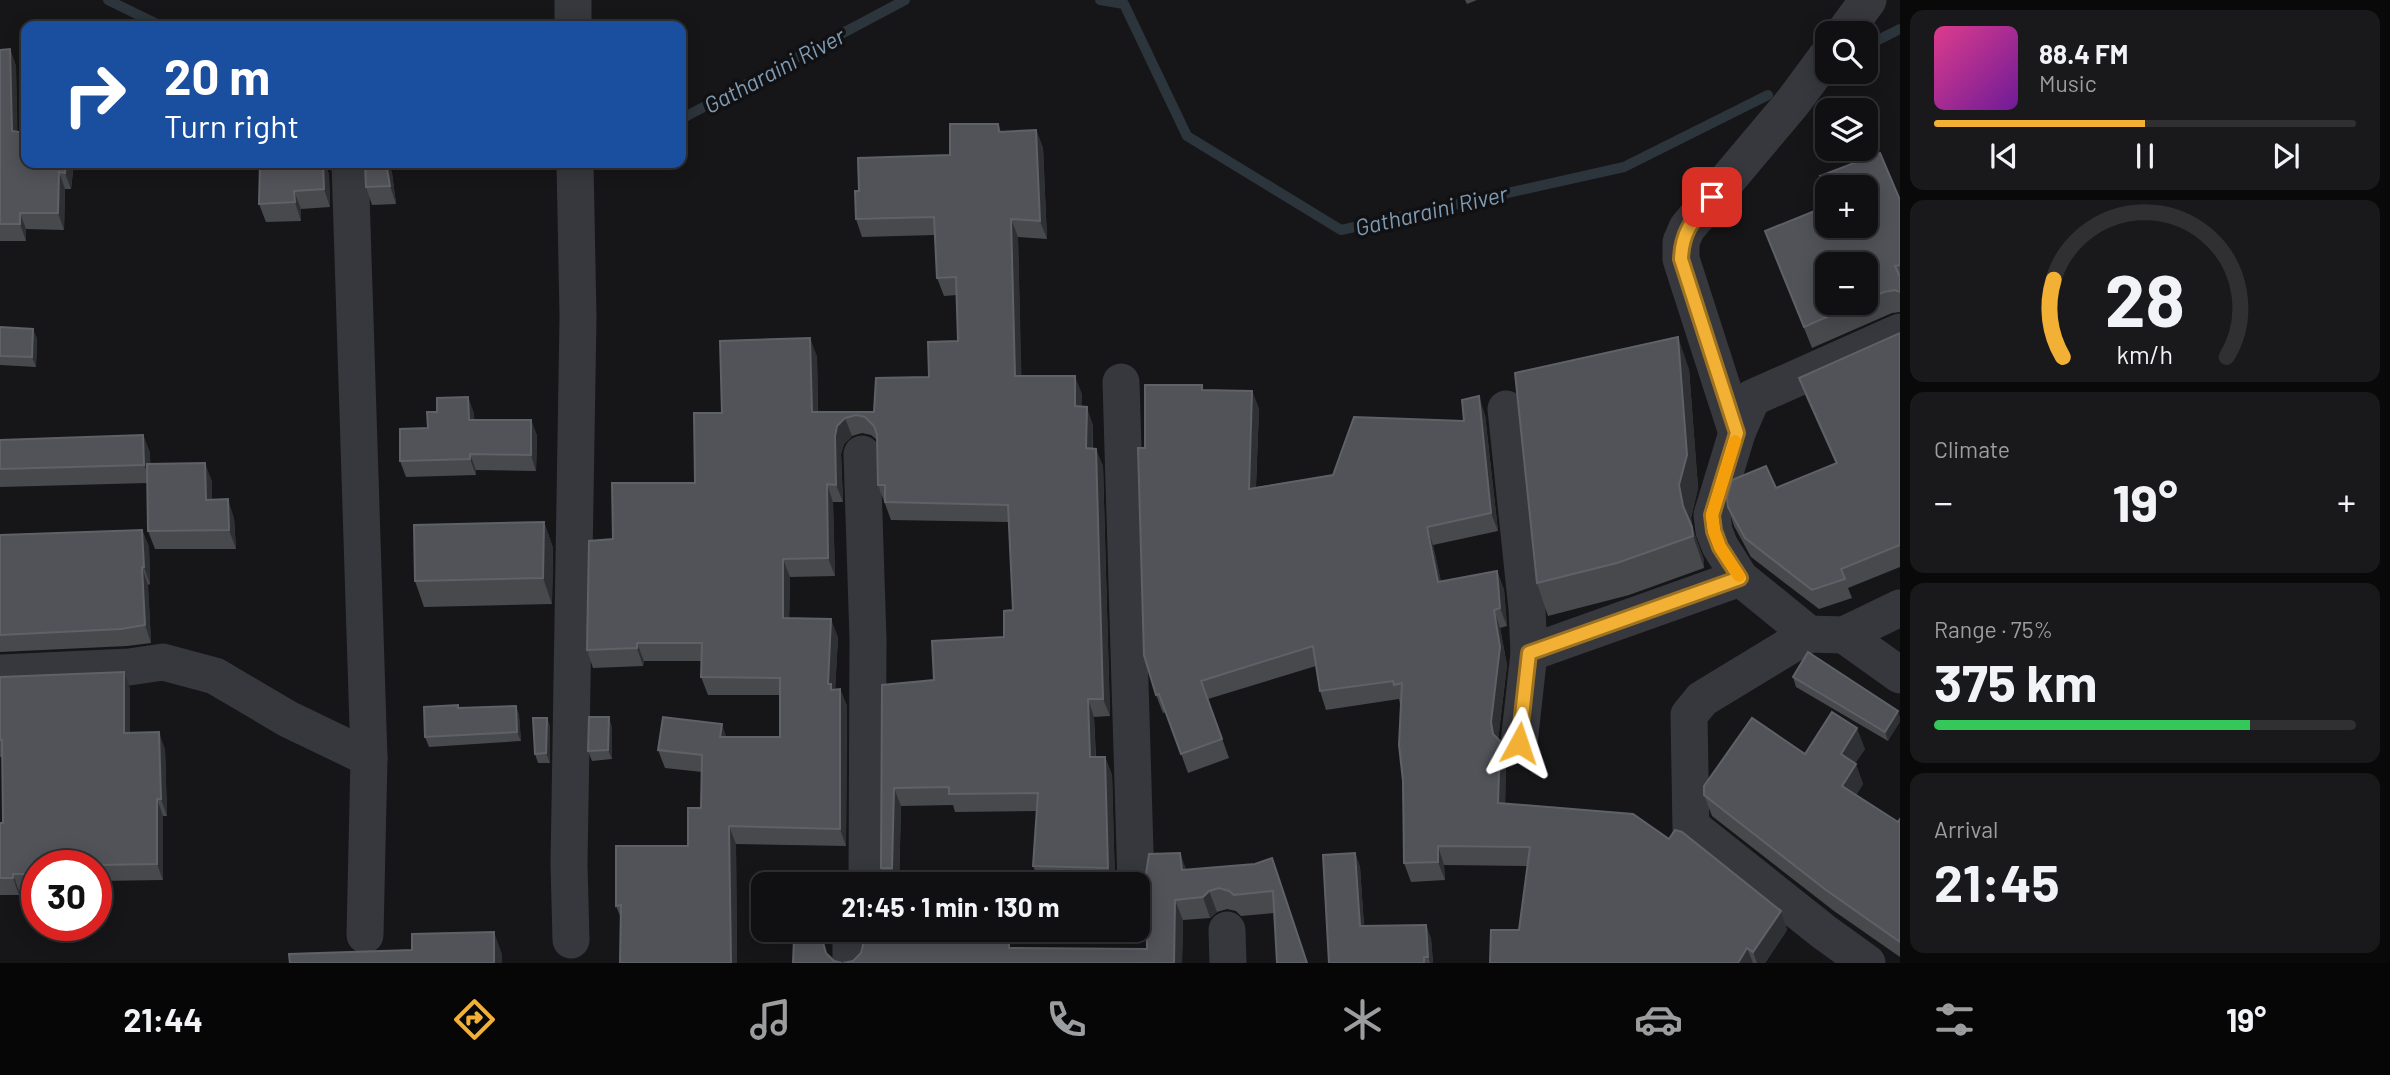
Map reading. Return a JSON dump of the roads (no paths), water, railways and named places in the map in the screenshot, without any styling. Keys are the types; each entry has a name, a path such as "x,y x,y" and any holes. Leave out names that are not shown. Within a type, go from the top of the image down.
{"street":[{"path":"573,0 573,21"},
{"path":"1853,21 1868,0"},
{"path":"1737,433 1681,259 1681,242 1687,228 1815,72"},
{"path":"349,168 369,758 365,935"},
{"path":"571,940 569,864 578,317 575,168"},
{"path":"1900,332 1752,398 1737,433 1712,515 1720,547 1740,578 1826,635 1900,675"},
{"path":"1121,382 1136,872"},
{"path":"1506,409 1527,609 1529,653 1519,743"},
{"path":"862,454 867,639 867,872"},
{"path":"1529,653 1740,578"},
{"path":"1867,963 1697,831 1691,830 1689,715 1702,699 1826,635 1900,608"},
{"path":"0,673 129,667 163,662 215,676 288,719 369,758"}],"waterway":[{"name":"Gatharaini River","path":"108,0 151,21"},
{"name":"Gatharaini River","path":"686,116 905,0"},
{"name":"Gatharaini River","path":"1100,0 1124,4 1187,136 1341,230 1624,167 1768,95"},
{"name":"Gatharaini River","path":"1878,40 1900,29"}]}
